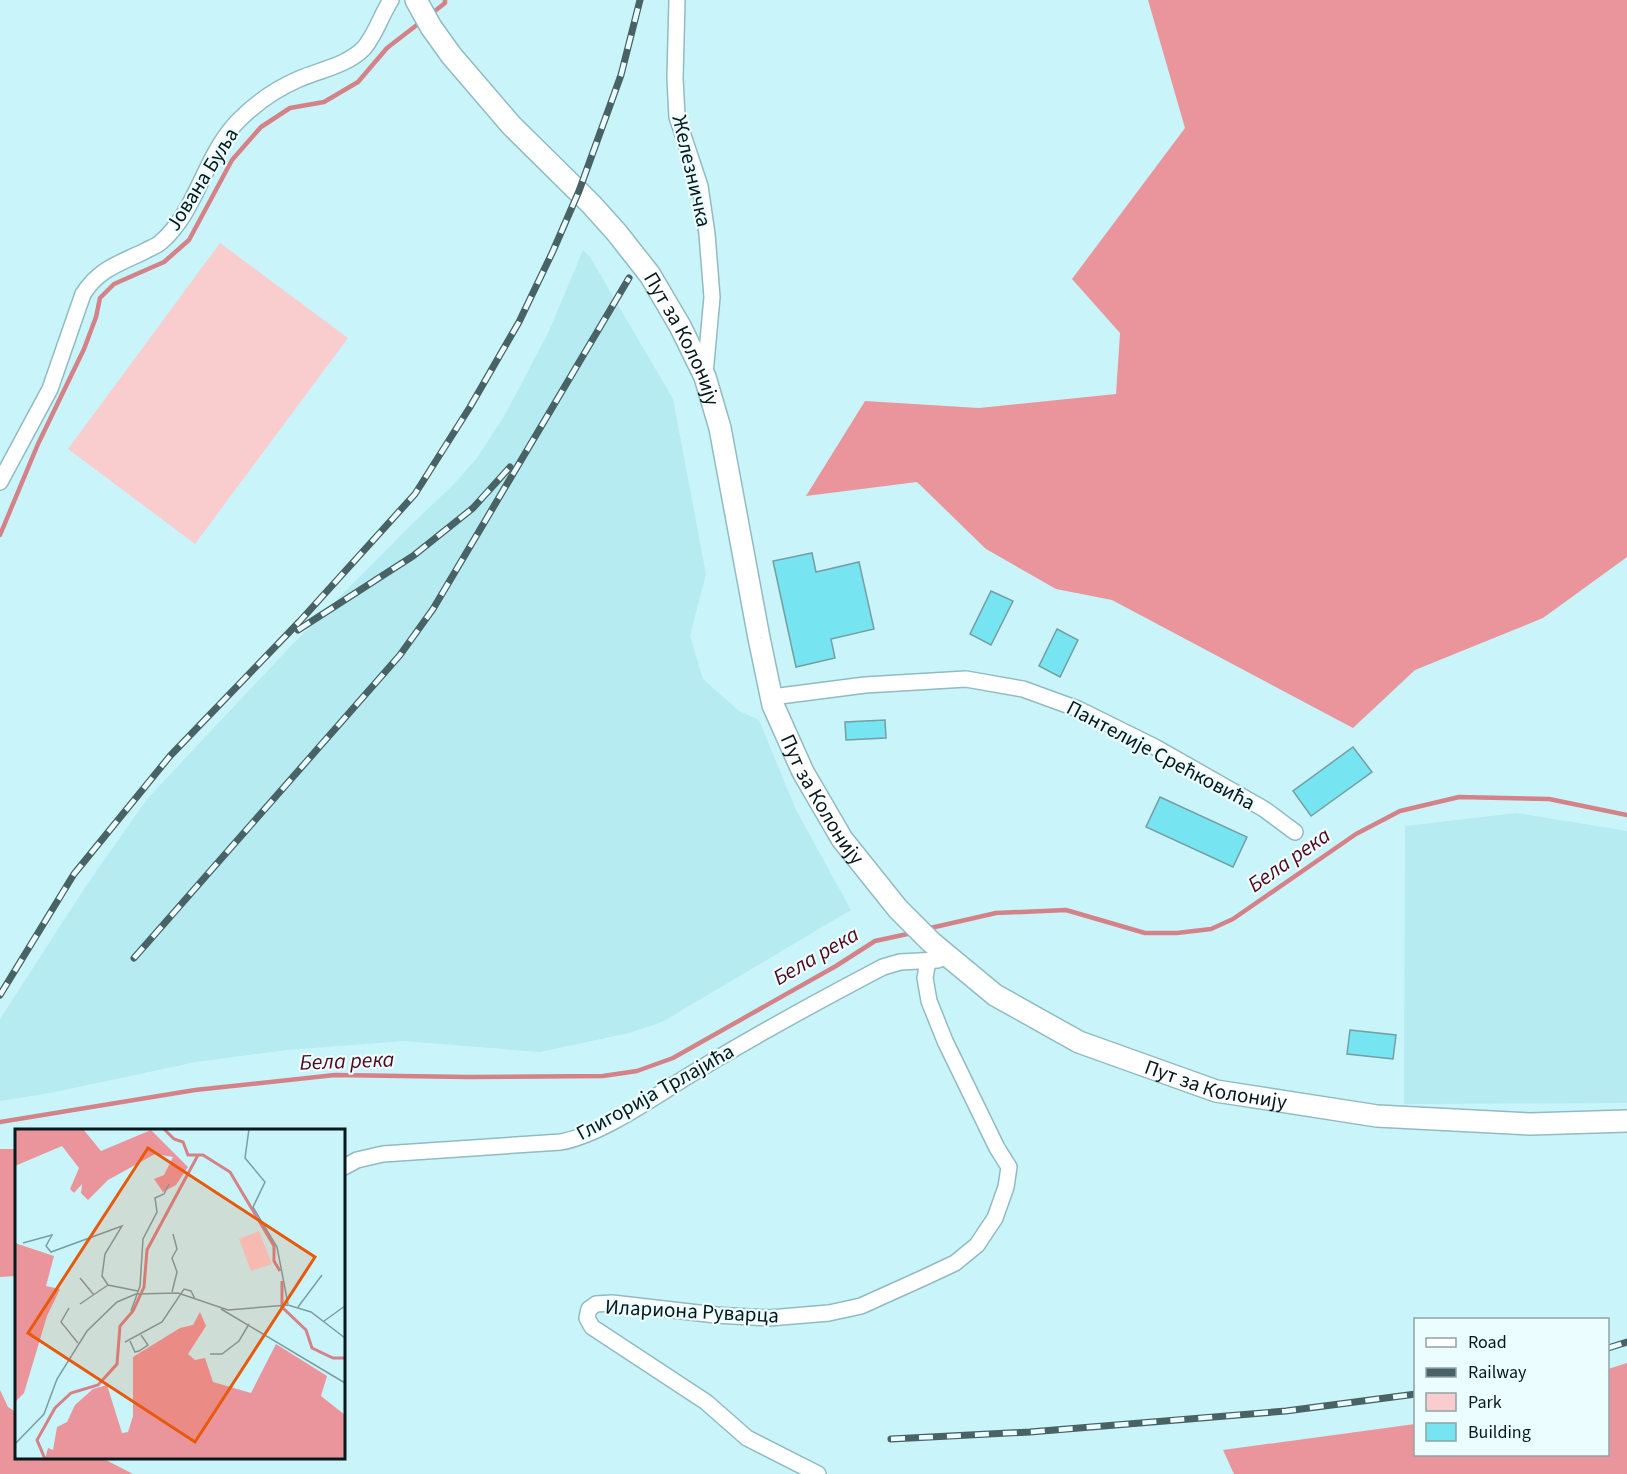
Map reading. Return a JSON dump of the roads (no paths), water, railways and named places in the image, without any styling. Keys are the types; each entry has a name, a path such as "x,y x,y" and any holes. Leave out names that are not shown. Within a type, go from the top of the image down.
{"street":[{"name":"Јована Буља","path":"0,482 50,389 83,294 92,280 105,270 160,243 184,213 216,151 239,120 278,89 331,68 354,56 364,48 391,0"},
{"name":"Железничка","path":"677,0 675,78 677,117 700,186 707,234 711,297 705,378"},
{"name":"Пут за Колонију","path":"417,2 451,55 512,125 591,204 624,241 650,275 680,326 705,378 720,428 759,638 774,705 803,772 842,839 930,952 950,959 995,995 1078,1042 1216,1091 1377,1116 1530,1124 1627,1121"},
{"name":"Пантелије Срећковића","path":"772,697 865,684 966,680 1023,689 1078,709 1155,747 1264,809 1295,832"},
{"name":"Глигорија Трлајића","path":"345,1166 357,1160 383,1154 561,1142 579,1138 748,1040 883,967 930,952"},
{"name":"Илариона Руварца","path":"818,1474 747,1438 706,1402 592,1328 587,1318 589,1309 596,1304 612,1303 716,1315 769,1318 829,1313 861,1306 924,1278 955,1263 977,1245 995,1218 1006,1186 1009,1167 997,1148 945,1041 933,1011 925,978 930,952"}],"waterway":[{"path":"431,14 445,3 445,0"},
{"path":"0,535 38,444 84,349 96,317 100,298 114,284 164,262 189,240 232,160 261,127 290,108 324,102 358,82 387,48 422,21"},
{"name":"Бела река","path":"926,929 996,913 1066,910 1145,933 1177,933 1211,929 1233,919 1356,834 1400,811 1459,797 1549,799 1627,815"},
{"name":"Бела река","path":"0,1122 195,1090 335,1075 603,1076 637,1071 673,1058 836,966 875,941 912,933"}],"railway":[{"path":"0,995 74,874 170,756 300,621 415,494 470,407 519,322 553,251 579,191 621,75 640,0"},
{"path":"134,958 400,655 433,609 629,278"},
{"path":"298,630 413,556 473,508 510,467"},
{"path":"1609,1348 1627,1342"},
{"path":"891,1439 1030,1432 1286,1411 1414,1394"}]}
